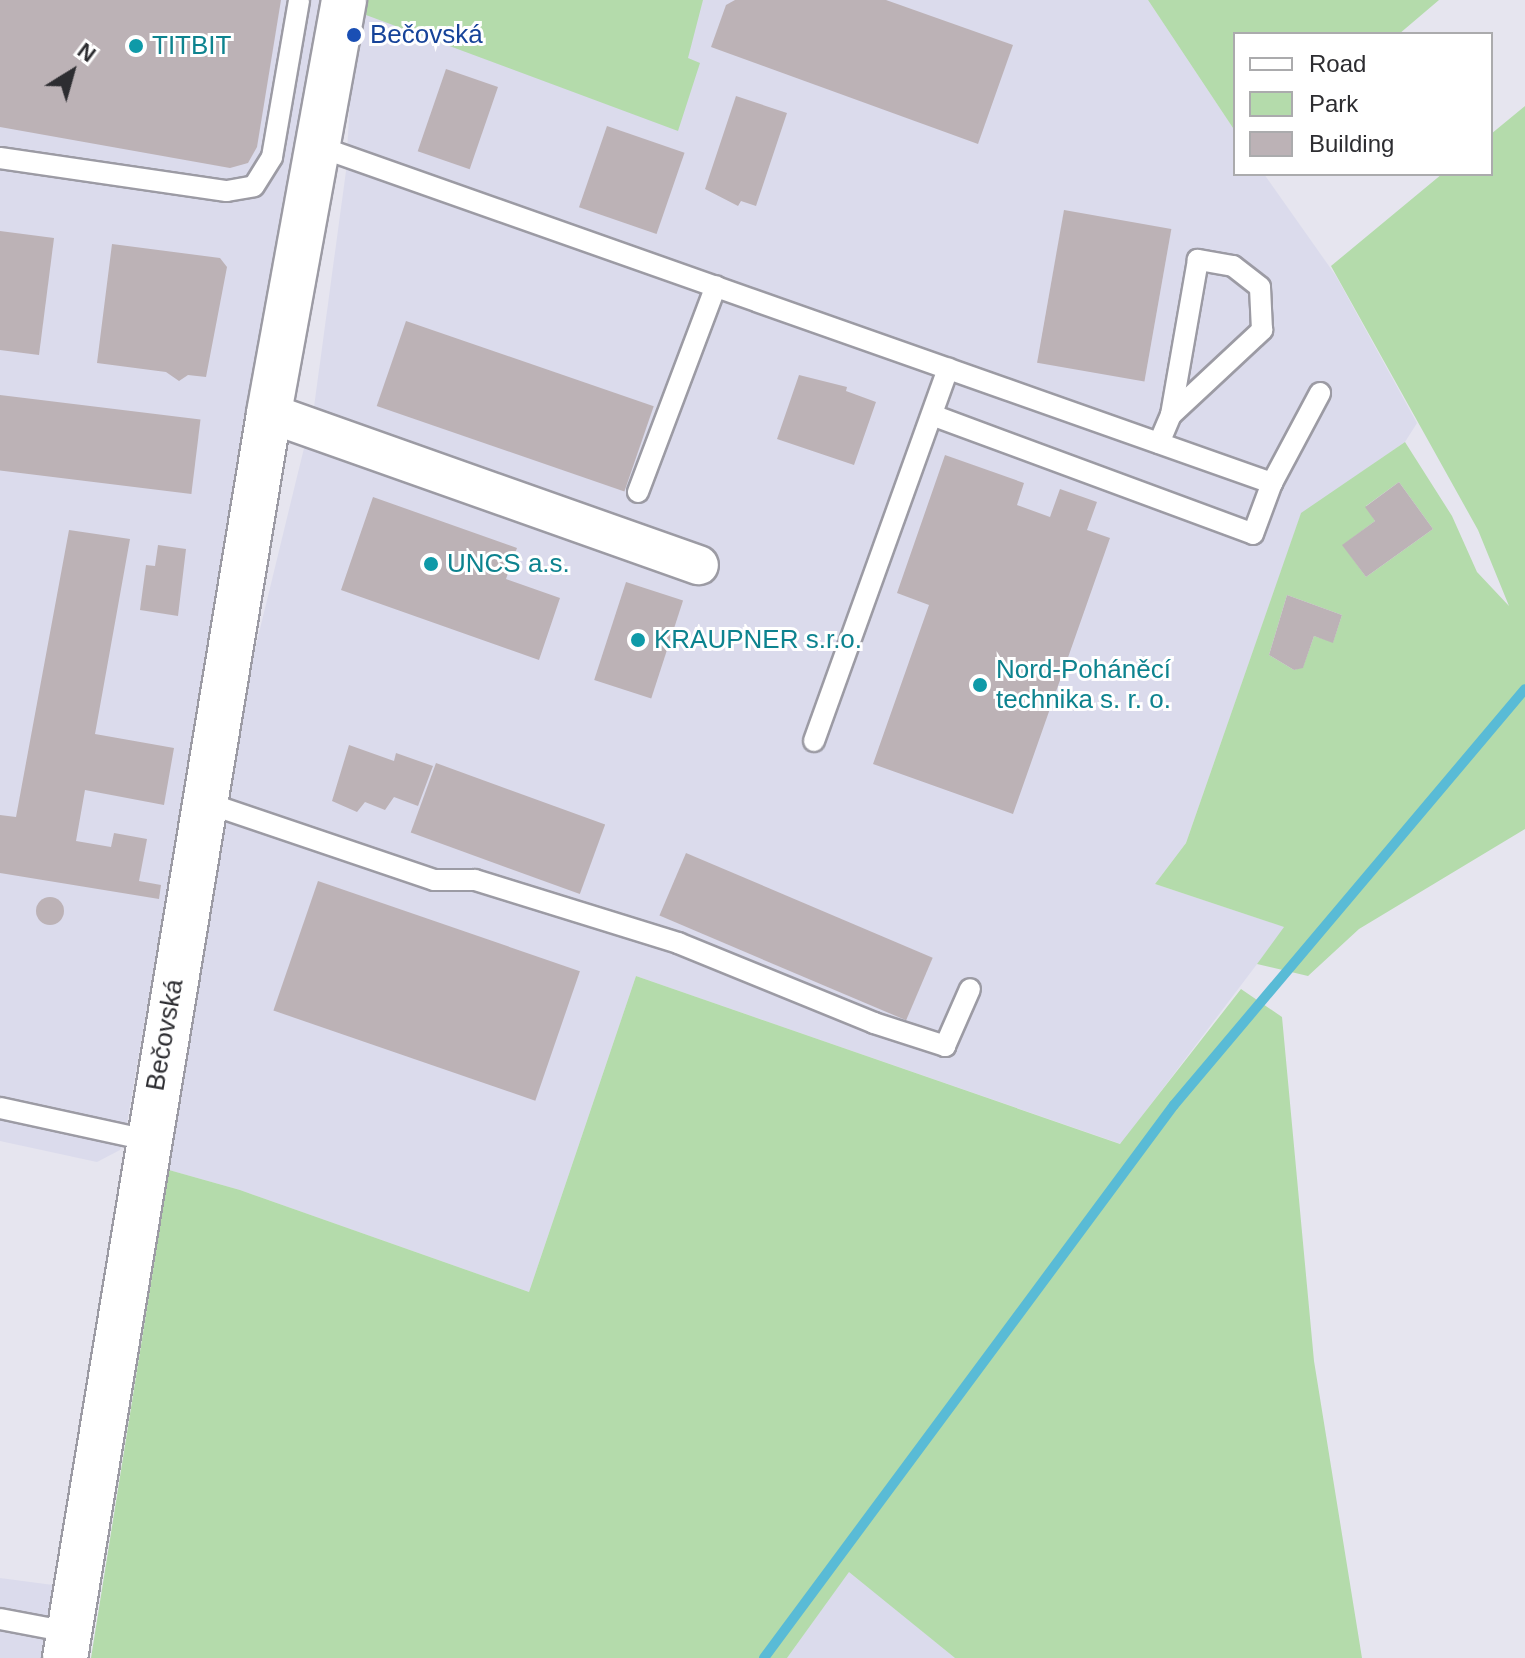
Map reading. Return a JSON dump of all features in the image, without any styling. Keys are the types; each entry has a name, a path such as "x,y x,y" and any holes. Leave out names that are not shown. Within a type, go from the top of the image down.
{"street":[{"name":"Bečovská","path":"67,1645 147,1140 269,413 344,0"},
{"path":"269,413 699,565"}],"lane":[{"path":"0,158 227,191 254,186 272,157 299,0"},
{"path":"317,146 1272,483"},
{"path":"1159,443 1171,415 1198,260 1233,266 1260,287 1262,330 1171,415"},
{"path":"638,492 716,286"},
{"path":"814,741 948,368"},
{"path":"932,415 1253,534 1272,483 1320,393"},
{"path":"204,802 434,880 475,880 678,943 874,1023 945,1046 970,989"},
{"path":"0,1108 147,1140"},
{"path":"0,1619 67,1645"}],"shaded area":[{"path":"0,0 320,0 125,1135 120,1150 97,1162 0,1141"},
{"path":"368,0 1148,0 1233,128 1233,176 1265,176 1336,276 1417,423 1405,442 1301,514 1186,843 1155,884 1285,927 1121,1144 636,976 529,1292 240,1190 169,1170 221,789 314,407 346,171 350,99"},
{"path":"849,1571 955,1658 787,1658"},
{"path":"0,1578 53,1585 42,1658 0,1658"}],"green space":[{"path":"368,0 703,0 688,58 700,63 678,131 366,15"},
{"path":"1148,0 1439,0 1401,32 1233,32 1233,128"},
{"path":"1525,106 1525,829 1359,929 1308,976 1257,964 1284,927 1155,884 1186,843 1301,513 1405,442 1452,516 1477,572 1509,606 1478,530 1331,266 1440,176 1493,176 1493,132","holes":["1399,482 1433,529 1366,577 1343,545 1375,521 1366,506","1287,595 1342,615 1333,642 1314,636 1303,667 1294,670 1269,655"]},
{"path":"636,976 1120,1144 1241,989 1282,1017 1314,1361 1362,1658 955,1658 849,1572 787,1658 91,1658 169,1170 240,1190 529,1292"}],"building":[{"name":"TITBIT","path":"0,0 281,0 257,147 248,163 230,168 0,127"},
{"path":"735,0 886,0 1013,45 978,144 711,47 726,5"},
{"path":"446,69 498,87 470,169 418,151"},
{"path":"736,96 787,113 756,206 741,201 738,206 705,189"},
{"path":"607,126 685,153 657,234 579,207"},
{"path":"1064,210 1171,229 1144,382 1037,363"},
{"path":"0,231 54,238 39,355 0,350"},
{"path":"112,244 220,258 227,267 206,377 188,375 179,381 166,372 97,363"},
{"path":"406,321 654,406 624,491 377,406"},
{"path":"799,375 847,387 846,391 876,402 854,465 777,439"},
{"path":"0,395 200,420 191,494 0,471"},
{"name":"Nord-Poháněcí technika s. r. o.","path":"945,455 1024,483 1017,505 1050,517 1060,489 1097,502 1087,530 1110,538 1013,814 873,764 929,605 897,593"},
{"path":"1399,482 1433,529 1366,577 1342,545 1375,521 1365,507"},
{"name":"UNCS a.s.","path":"373,497 517,548 506,579 560,598 539,660 341,590"},
{"path":"69,530 130,539 95,734 174,748 164,805 85,790 76,841 111,847 114,833 147,839 139,881 161,885 159,899 0,873 0,815 16,817"},
{"path":"158,545 186,549 178,616 140,610 146,565 155,566"},
{"name":"KRAUPNER s.r.o.","path":"626,582 683,601 651,698 594,680"},
{"path":"1287,595 1342,615 1333,643 1314,636 1303,668 1294,670 1269,655"},
{"path":"349,745 394,761 396,753 433,766 418,806 394,797 385,810 365,802 357,812 332,801"},
{"path":"436,763 605,825 580,894 411,833"},
{"path":"686,853 933,958 906,1020 659,916"},
{"path":"318,881 580,971 535,1101 273,1011"},
{"path":"50,897 60,901 64,911 60,921 50,925 40,921 36,911 40,901"}],"waterway":[{"path":"764,1658 1174,1105 1525,689"}],"place":[{"name":"Bečovská","path":"354,35"},
{"name":"TITBIT","path":"136,46"},
{"name":"UNCS a.s.","path":"431,564"},
{"name":"KRAUPNER s.r.o.","path":"638,640"},
{"name":"Nord-Poháněcí technika s. r. o.","path":"980,685"}]}
